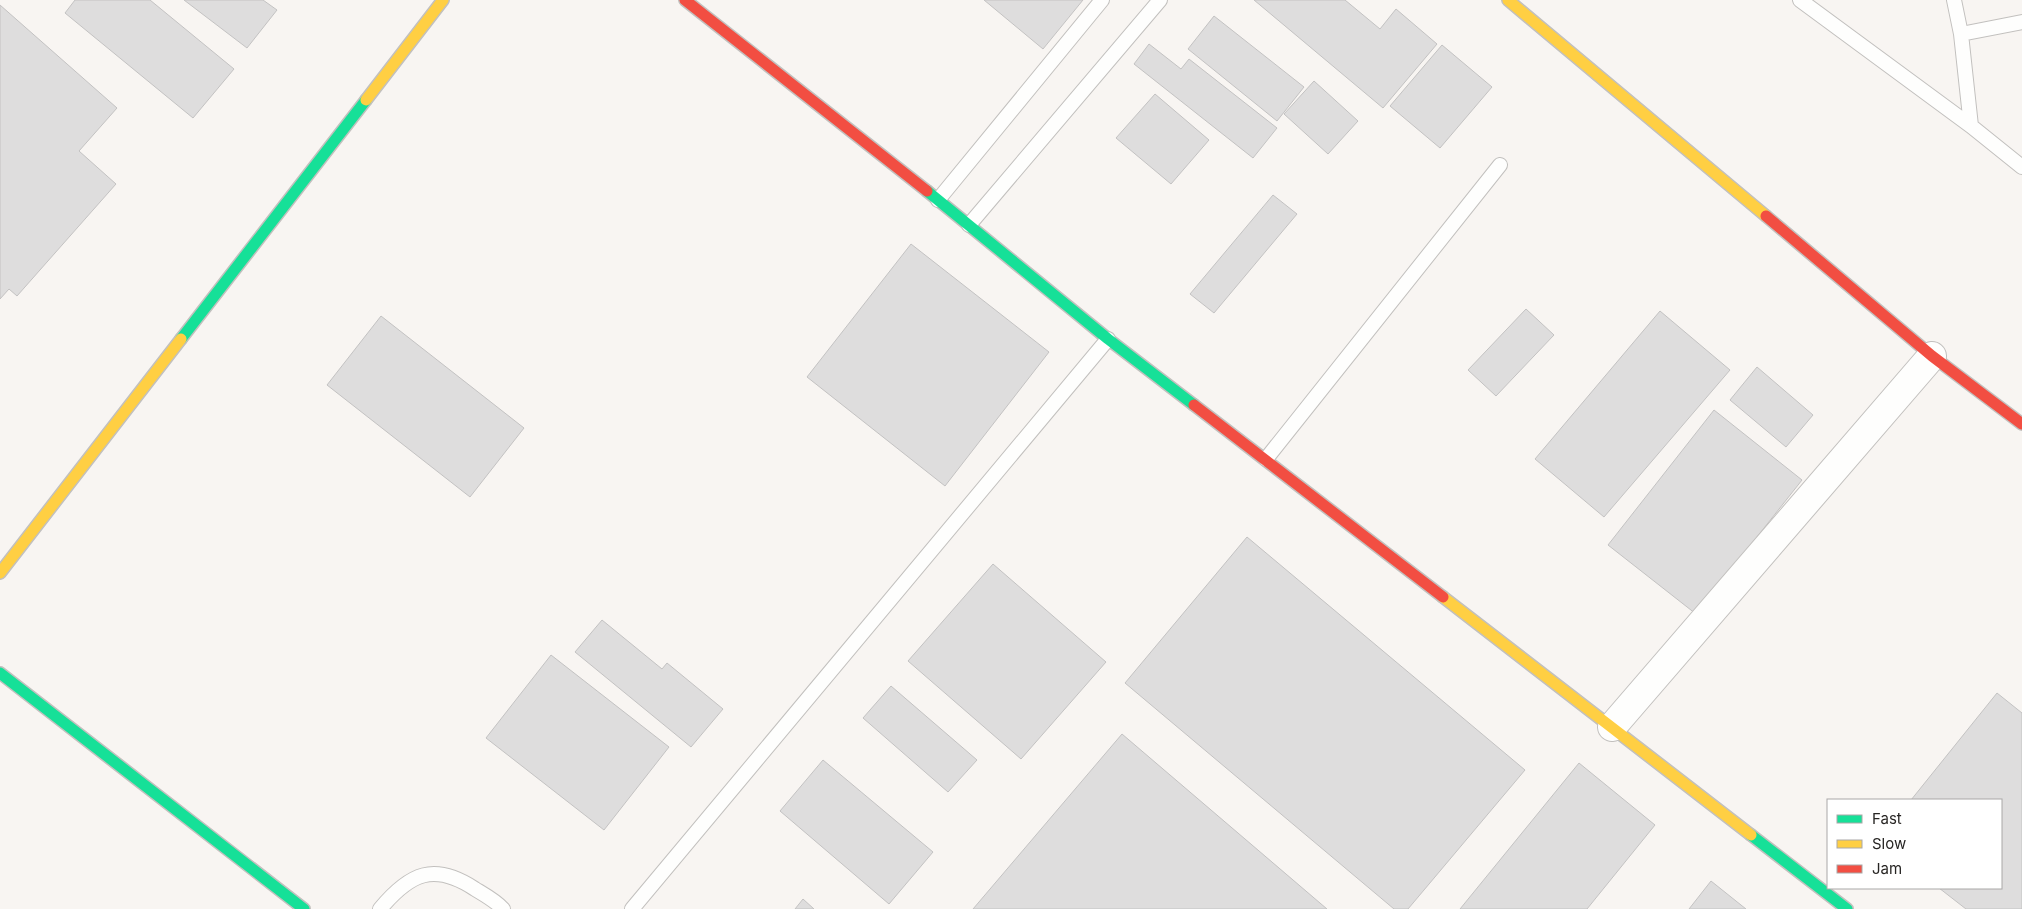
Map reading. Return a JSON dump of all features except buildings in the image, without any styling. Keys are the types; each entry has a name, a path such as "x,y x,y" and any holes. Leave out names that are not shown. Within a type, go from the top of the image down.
{"street":[{"path":"0,573 443,0"},
{"path":"685,0 969,224 1108,339 1847,909"},
{"path":"1508,0 1932,356 2022,424"},
{"path":"1612,727 1932,356"},
{"path":"0,672 304,909"}],"lane":[{"path":"938,200 1102,0"},
{"path":"969,224 1160,0"},
{"path":"1800,0 1971,126 2022,167"},
{"path":"1954,0 1961,34 1971,126"},
{"path":"1961,34 2022,22"},
{"path":"1266,459 1500,165"},
{"path":"632,909 1108,339"},
{"path":"380,909 401,887 415,876 440,873 460,879 503,909"}],"traffic: fast":[{"path":"181,339 366,100"},
{"path":"927,191 1108,339 1194,405"},
{"path":"0,673 304,909"},
{"path":"1751,835 1847,909"}],"traffic: slow":[{"path":"366,100 443,0"},
{"path":"1508,0 1766,216"},
{"path":"0,573 181,339"},
{"path":"1443,597 1751,835"}],"traffic: jam":[{"path":"685,0 927,191"},
{"path":"1766,216 1932,356 2022,424"},
{"path":"1194,405 1443,597"}]}
